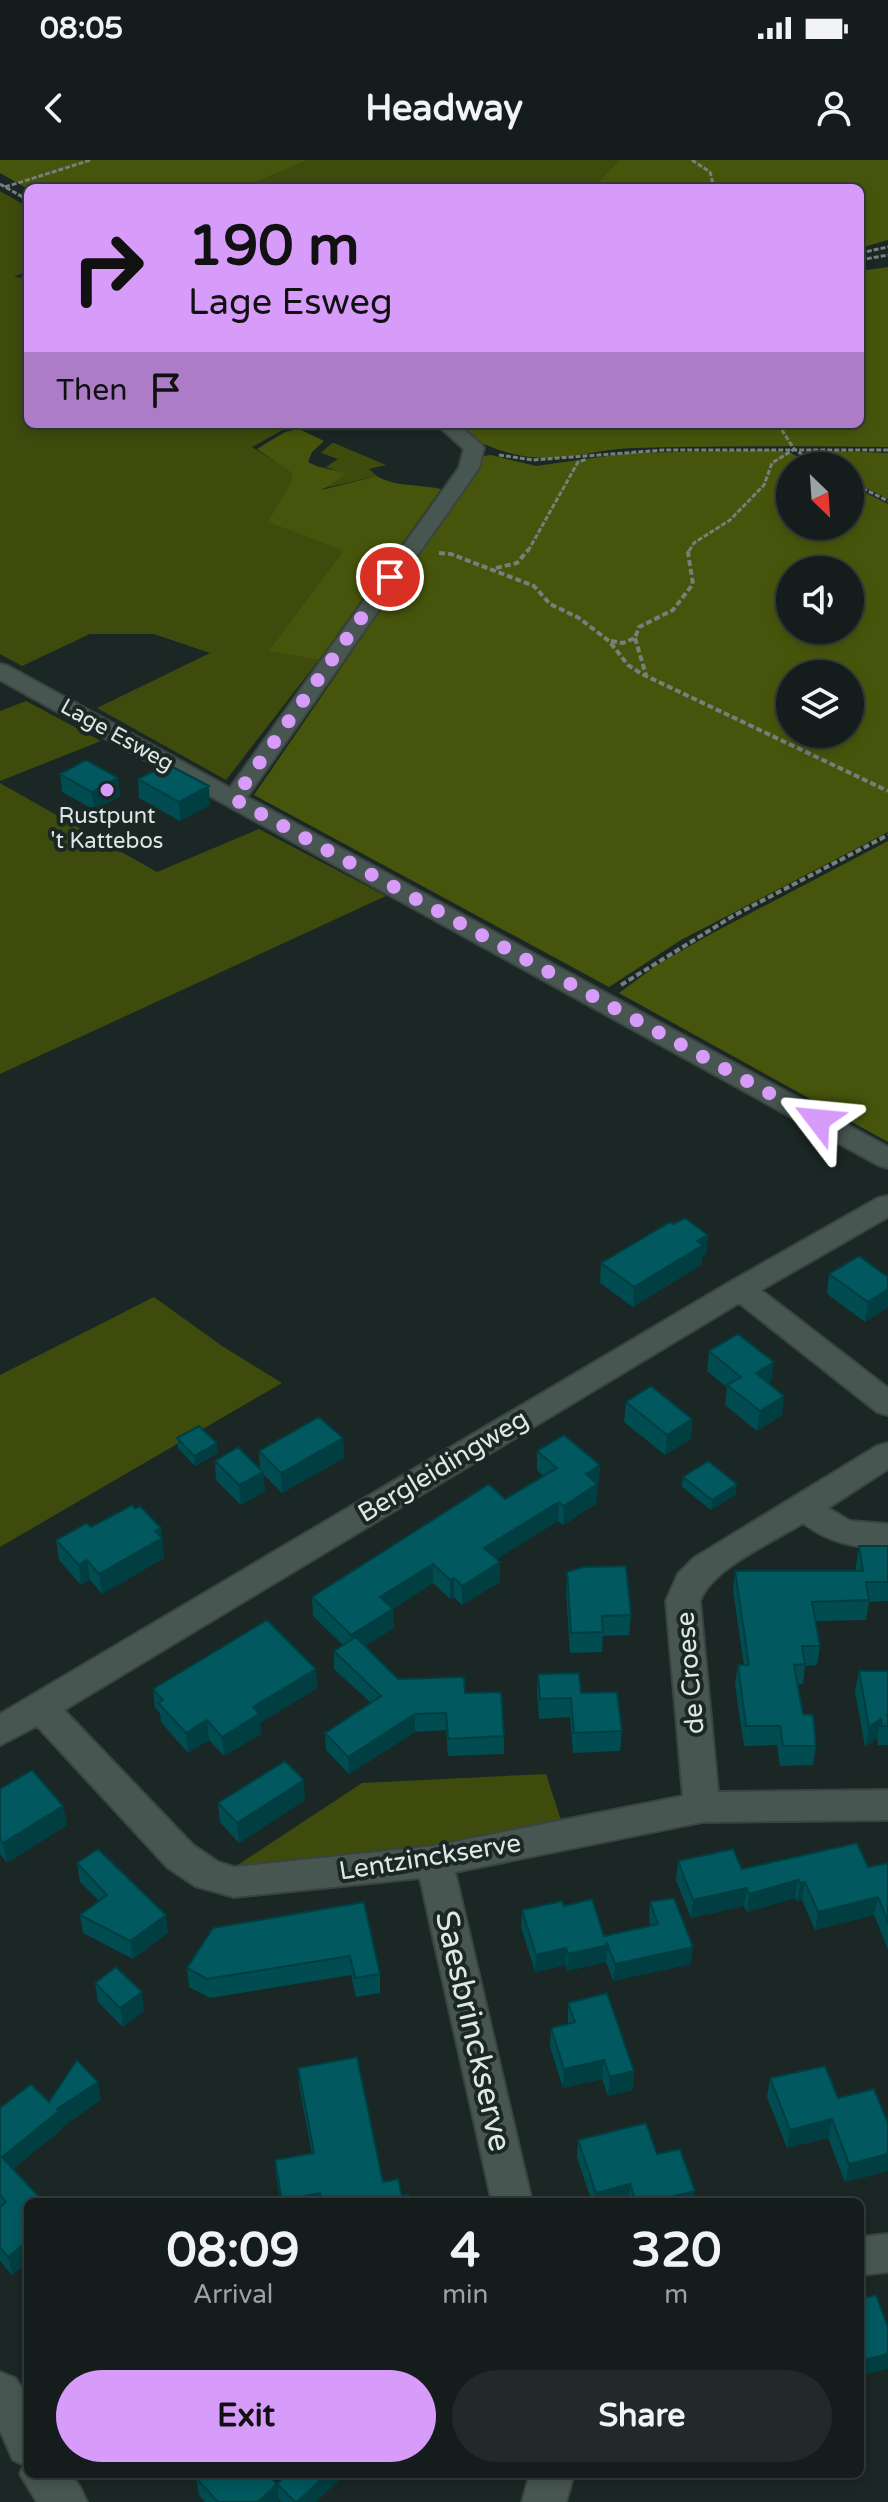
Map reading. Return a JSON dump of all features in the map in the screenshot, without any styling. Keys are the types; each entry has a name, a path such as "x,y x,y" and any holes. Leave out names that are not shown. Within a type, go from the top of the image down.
{"street":[{"path":"234,799 469,468 474,448 451,428"},
{"name":"Lage Esweg","path":"0,671 888,1159"},
{"name":"Bergleidingweg","path":"0,1731 740,1289 888,1205"},
{"path":"740,1289 888,1404"},
{"name":"de Croese","path":"702,1807 683,1601 690,1583 706,1567 888,1454"},
{"path":"805,1507 834,1531 847,1535 888,1536"},
{"name":"Lentzinckserve","path":"40,1707 180,1856 208,1875 234,1882 434,1861 702,1807 888,1805"},
{"name":"Saesbrinckserve","path":"434,1861 511,2198"},
{"path":"864,2256 888,2253"},
{"path":"0,2393 11,2406 24,2436"},
{"path":"45,2478 65,2502"},
{"path":"544,2502 551,2478"}],"path":[{"path":"5,187 91,160"},
{"path":"692,160 710,172 713,184"},
{"path":"0,184 24,198"},
{"path":"864,252 888,247"},
{"path":"864,259 888,255"},
{"path":"781,428 799,452"},
{"path":"474,448 533,462 631,451 888,450"},
{"path":"646,676 635,638 639,627 673,610 693,584 688,553 694,543 730,520 764,485 765,468 769,462 794,449"},
{"path":"568,458 578,462 601,454"},
{"path":"515,578 510,572 513,565 526,555 578,462"},
{"path":"864,489 888,501"},
{"path":"409,552 451,554 534,586 550,604 579,618 609,641 628,665 646,676 888,791"},
{"path":"491,568 513,565"},
{"path":"609,641 623,643 635,638"},
{"path":"603,1001 646,966 733,916 888,835"}],"green space":[{"path":"0,160 309,160 252,184 24,184 24,187 0,173"},
{"path":"309,160 620,160 596,184 252,184"},
{"path":"620,160 888,160 888,240 864,247 864,184 596,184"},
{"path":"0,191 24,205 24,273 14,277 24,278 24,428 286,428 252,447 291,471 292,481 343,550 270,650 319,660 226,780 97,708 210,653 154,634 90,634 22,666 0,654"},
{"path":"888,267 888,447 632,448 542,458 496,449 454,428 864,428 864,270"},
{"path":"299,429 324,441 312,452 308,462 347,474 321,490 377,476 399,484 441,489 319,660 269,651 343,550 268,522 292,481 291,472 257,449 285,432"},
{"path":"332,443 386,465 369,469 377,476 320,489 346,474 326,467 338,459 321,453"},
{"path":"770,450 784,452 776,452 776,540 864,540 864,492 888,504 888,832 681,940 609,987 254,795 483,456 491,455 536,466 628,453"},
{"path":"806,450 861,452 808,452"},
{"path":"864,452 888,453 888,499 864,487"},
{"path":"26,701 101,741 0,781 0,711"},
{"path":"0,783 157,872 259,829 386,896 0,1074"},
{"path":"888,841 888,1142 619,993 657,965 707,936"},
{"path":"154,1297 222,1346 282,1383 0,1547 0,1375"},
{"path":"546,1774 561,1820 425,1848 230,1870 362,1783"}],"building":[{"path":"86,760 118,778 92,792 60,774"},
{"path":"167,764 209,786 179,802 138,779"},
{"path":"685,1218 708,1235 697,1241 703,1245 634,1287 601,1263 670,1222 673,1224"},
{"path":"859,1256 888,1277 888,1289 868,1302 829,1274"},
{"path":"738,1334 774,1362 756,1373 784,1396 760,1411 727,1385 741,1377 709,1351"},
{"path":"651,1386 692,1419 667,1435 626,1402"},
{"path":"319,1417 343,1438 281,1473 259,1451"},
{"path":"199,1426 217,1443 194,1456 177,1438"},
{"path":"564,1435 600,1465 586,1474 597,1484 564,1506 559,1502 484,1548 500,1562 462,1586 454,1578 450,1580 433,1564 380,1597 393,1609 351,1635 312,1597 489,1484 505,1499 557,1468 537,1451"},
{"path":"238,1447 263,1472 239,1485 215,1461"},
{"path":"708,1461 737,1484 712,1500 683,1477"},
{"path":"132,1505 135,1509 140,1506 161,1528 155,1531 162,1538 99,1574 87,1560 79,1565 56,1540 87,1523 91,1527"},
{"path":"859,1546 888,1546 888,1582 866,1582 869,1600 812,1602 820,1646 802,1646 805,1664 794,1665 803,1714 813,1715 816,1746 783,1746 780,1726 746,1726 738,1665 749,1665 735,1571 863,1571"},
{"path":"626,1566 631,1615 602,1616 603,1632 571,1633 567,1572 583,1567"},
{"path":"267,1620 316,1669 253,1707 259,1714 222,1737 207,1720 186,1733 158,1703 163,1700 153,1689"},
{"path":"356,1637 398,1679 464,1677 465,1693 501,1692 504,1736 448,1739 446,1713 415,1714 348,1757 325,1733 381,1696 334,1651"},
{"path":"859,1671 888,1671 888,1726 882,1726 881,1719 869,1727"},
{"path":"579,1673 581,1693 617,1692 622,1731 574,1733 571,1698 540,1699 538,1674"},
{"path":"285,1761 304,1780 237,1823 218,1803"},
{"path":"32,1770 63,1806 3,1843 0,1839 0,1789"},
{"path":"857,1843 868,1867 888,1863 888,1922 878,1897 818,1912 805,1882 798,1880 749,1894 747,1888 693,1900 678,1861 733,1849 742,1869"},
{"path":"98,1849 166,1915 130,1941 80,1915 107,1895 77,1863"},
{"path":"674,1898 693,1947 615,1964 607,1945 568,1954 566,1948 536,1955 522,1910 562,1901 564,1906 592,1899 604,1936 658,1924 650,1902"},
{"path":"364,1902 380,1974 355,1978 350,1956 207,1979 187,1968 213,1928"},
{"path":"116,1967 142,1992 120,2008 95,1983"},
{"path":"607,1993 634,2071 610,2077 604,2060 564,2069 551,2028 575,2022 568,2003"},
{"path":"357,2057 383,2182 398,2179 402,2196 408,2194 409,2198 321,2198 320,2193 281,2198 275,2160 314,2153 298,2068"},
{"path":"77,2060 98,2082 57,2109 59,2111 2,2157 40,2198 24,2198 24,2244 8,2257 0,2248 0,2207 6,2202 0,2195 0,2108 31,2084 49,2102"},
{"path":"825,2066 838,2098 874,2089 888,2123 888,2154 849,2164 832,2119 790,2130 770,2078"},
{"path":"646,2123 657,2154 680,2149 695,2191 666,2198 635,2198 630,2184 596,2193 578,2140"},
{"path":"876,2295 888,2327 888,2354 864,2360 864,2298"},
{"path":"196,2478 272,2478 277,2484 258,2502 218,2502"},
{"path":"283,2478 323,2478 297,2502 277,2484"}],"place":[{"name":"Rustpunt 't Kattebos","path":"107,790"}],"route":[{"path":"390,577 234,799 818,1120"}]}
